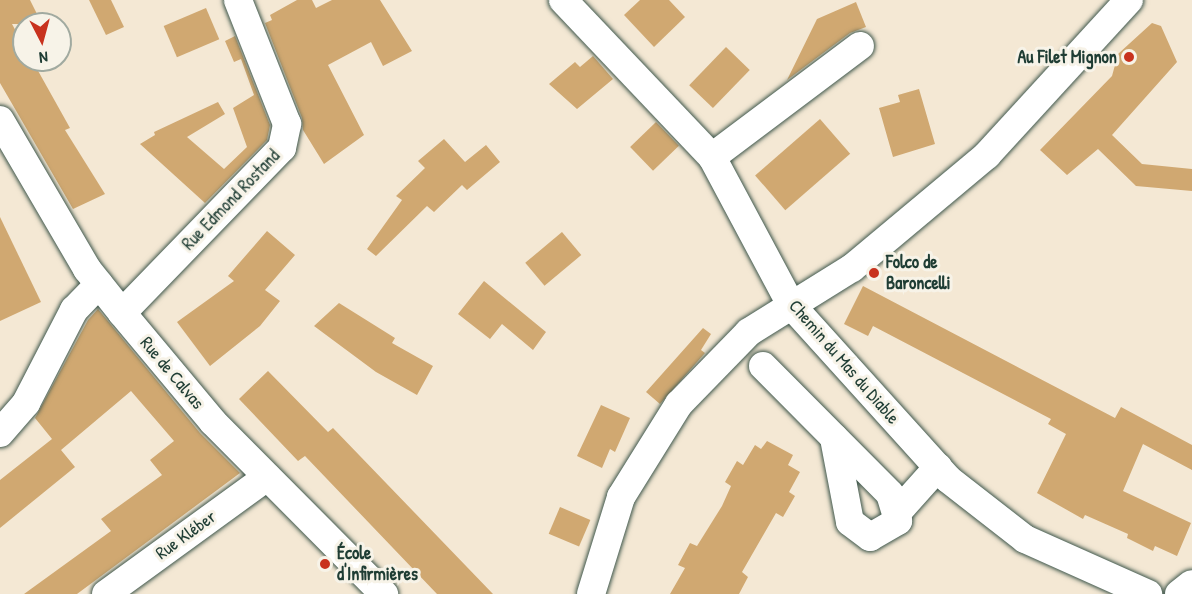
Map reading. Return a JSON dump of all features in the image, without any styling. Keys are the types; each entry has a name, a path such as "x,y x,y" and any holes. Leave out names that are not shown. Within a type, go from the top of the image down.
{"street":[{"name":"Rue Edmond Rostand","path":"122,313 282,148 286,124 238,0"},
{"name":"Chemin du Mas du Diable","path":"563,0 712,157 791,305 938,467 1025,539 1148,594"},
{"path":"591,594 621,497 679,404 749,332 852,268 987,155 1129,0"},
{"path":"712,157 860,46"},
{"name":"Rue de Calvas","path":"0,120 99,284 122,313 213,422 384,594"},
{"path":"0,433 26,403 74,310 99,284"},
{"path":"763,366 890,494 898,521 870,537 850,522 834,438"},
{"path":"896,513 938,467"},
{"name":"Rue Kléber","path":"106,594 267,477"},
{"path":"1179,594 1192,584"}],"building":[{"path":"0,0 30,0 36,12 12,12 12,72 39,72 70,128 65,130 105,194 73,209 0,83"},
{"path":"89,0 111,0 124,27 106,35"},
{"path":"297,0 312,0 316,8 332,0 380,0 412,51 383,66 371,42 328,65 364,135 324,164 303,130 302,118 265,23 272,20 270,15"},
{"path":"640,0 669,0 685,17 654,47 624,15"},
{"path":"856,2 866,27 850,33 787,80 817,19"},
{"path":"206,8 219,39 177,57 164,26"},
{"path":"1152,23 1161,26 1177,62 1112,135 1142,164 1192,169 1192,191 1136,186 1098,149 1067,175 1040,150 1112,76 1118,54"},
{"path":"235,36 270,125 267,140 205,203 140,144 155,135 154,132 218,102 225,114 187,137 224,169 247,147 233,108 254,95 241,59 234,62 225,41"},
{"path":"726,47 750,70 713,108 689,85"},
{"path":"593,56 613,79 577,109 549,84 575,62 580,67"},
{"path":"919,89 935,144 893,157 879,108 900,102 898,95"},
{"path":"820,119 850,154 785,210 755,175"},
{"path":"656,122 679,146 653,171 630,147"},
{"path":"444,139 465,162 486,145 500,162 467,190 462,185 434,212 427,206 376,256 367,249 402,200 396,196 425,168 418,161"},
{"path":"0,217 41,302 0,321"},
{"path":"267,231 295,255 265,290 280,301 260,326 210,366 177,322 234,281 228,276"},
{"path":"562,232 581,255 545,286 525,263"},
{"path":"484,281 546,332 533,350 502,324 490,339 458,314"},
{"path":"863,286 1115,418 1121,407 1192,445 1192,470 1143,444 1123,491 1191,523 1177,556 1155,546 1153,551 1127,538 1128,534 1085,515 1083,519 1037,493 1066,434 1048,424 1051,419 873,326 868,336 844,324"},
{"path":"339,303 395,338 392,343 433,366 417,395 376,372 314,326"},
{"path":"98,309 200,433 240,473 77,594 24,594 111,531 101,519 162,475 150,460 174,441 131,391 61,450 75,467 0,528 0,480 52,439 35,418 88,320"},
{"path":"703,328 711,334 701,350 705,353 660,404 646,392"},
{"path":"268,371 328,432 333,428 493,594 437,594 305,456 298,461 239,399"},
{"path":"601,405 630,418 615,452 610,449 602,468 577,456"},
{"path":"767,441 793,455 788,465 800,472 789,492 795,496 783,517 776,513 742,572 748,577 739,594 670,594 685,568 678,565 690,543 697,546 722,506 731,486 725,482 737,461 743,465 755,445 761,449"},
{"path":"560,507 590,520 579,547 549,534"}],"place":[{"name":"Au Filet Mignon","path":"1129,57"},
{"name":"Folco de Baroncelli","path":"874,273"},
{"name":"École d'Infirmières","path":"325,564"}]}
